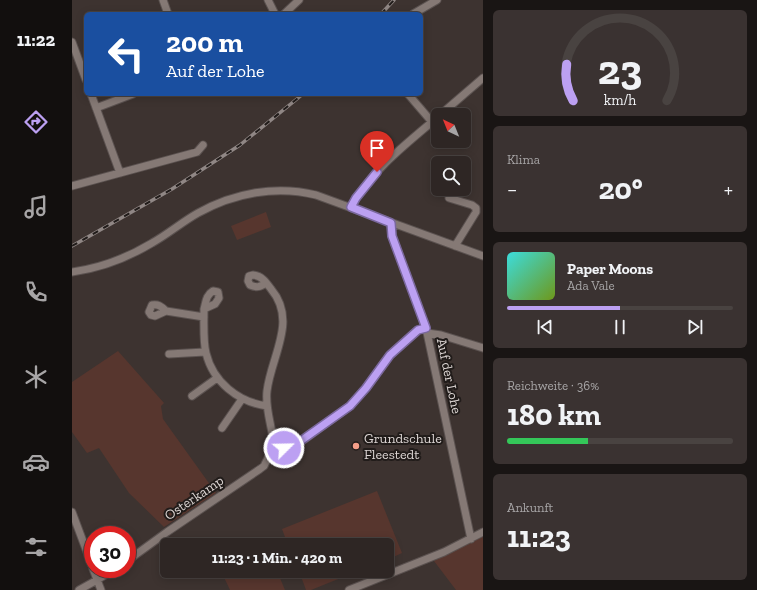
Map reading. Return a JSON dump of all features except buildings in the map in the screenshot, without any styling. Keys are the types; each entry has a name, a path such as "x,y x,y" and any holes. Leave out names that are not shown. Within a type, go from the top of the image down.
{"street":[{"path":"163,0 167,12"},
{"path":"268,0 274,12"},
{"path":"286,12 299,0"},
{"path":"416,12 437,0"},
{"path":"72,42 84,75"},
{"path":"448,108 483,78"},
{"path":"92,96 120,173"},
{"path":"96,108 128,96"},
{"path":"410,96 431,113"},
{"path":"351,207 356,198 377,172 394,154 431,123"},
{"path":"72,186 197,152 203,145"},
{"path":"72,272 104,265 129,256 198,213 233,198 255,192 283,190 300,191 316,195 483,256"},
{"path":"449,198 472,205 476,208 476,212 455,246"},
{"name":"Auf der Lohe","path":"391,223 392,236 426,331 471,539"},
{"path":"266,283 277,296 282,306 284,317 281,337 267,392 267,406 273,439 280,440 284,446"},
{"path":"204,309 205,352 217,378 227,389 242,399 255,404 267,406"},
{"path":"166,311 204,317"},
{"name":"Osterkamp","path":"273,439 267,447 270,454 275,456 280,454 284,446 302,440 350,406 366,388 390,355 418,330 426,331"},
{"path":"426,331 483,348"},
{"path":"169,354 205,352"},
{"path":"192,396 217,378"},
{"path":"222,428 242,399"},
{"name":"Osterkamp","path":"136,554 260,469 264,466 270,454"},
{"path":"72,512 84,544"},
{"path":"349,590 444,552 483,532"},
{"path":"79,590 100,578"},
{"path":"97,580 101,590"}],"shaded area":[{"path":"266,212 271,227 237,240 231,226"},
{"path":"118,351 164,403 161,406 163,419 216,493 164,527 129,493 99,448 87,453 72,432 72,382"},
{"path":"377,491 402,553 394,557 394,538 285,538 282,529"},
{"path":"483,535 483,590 456,590 434,561"},
{"path":"224,578 280,578 285,590 230,590"},
{"path":"302,578 341,578 311,590 306,590"}],"railway":[{"path":"383,12 394,0"},
{"path":"72,246 172,189 240,145 301,96"}],"place":[{"name":"Grundschule Fleestedt","path":"356,446"}],"route":[{"path":"284,448 284,446 302,440 350,406 366,388 390,355 418,330 426,328 392,236 391,223 351,207 356,198 377,172"}]}
